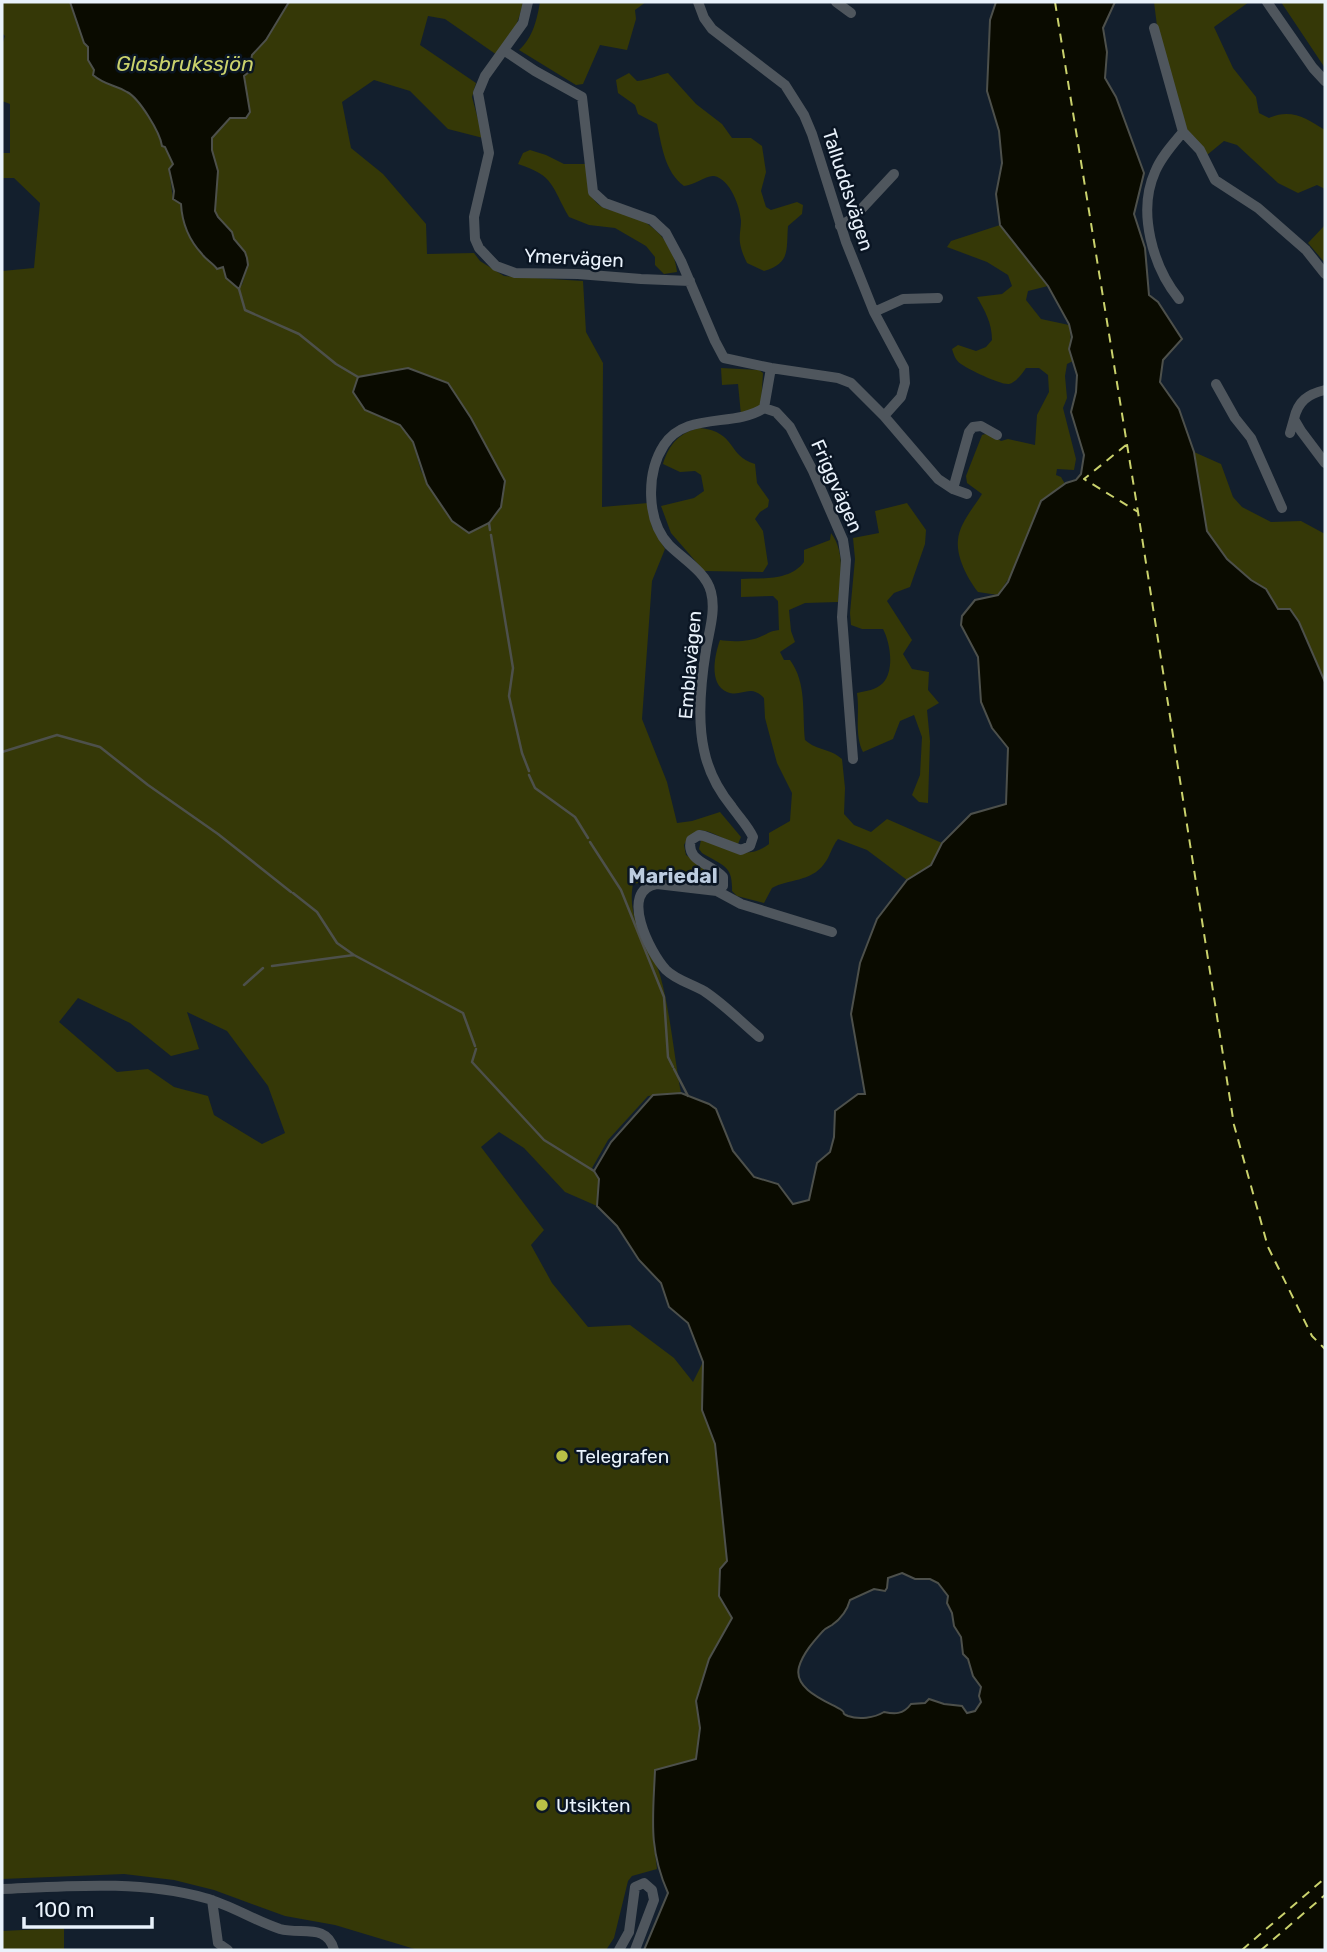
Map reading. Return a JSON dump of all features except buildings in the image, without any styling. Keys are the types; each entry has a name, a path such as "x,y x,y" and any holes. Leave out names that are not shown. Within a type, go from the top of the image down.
{"street":[{"name":"Ymervägen","path":"528,2 523,23 485,76 478,93 489,153 477,196 474,223 475,239 484,255 496,266 515,273 690,281"},
{"name":"Talluddsvägen","path":"698,2 707,23 718,35 785,85 812,134 840,226 874,312 902,362 905,375 899,402 884,415"},
{"path":"836,2 851,13"},
{"path":"1267,2 1325,81"},
{"path":"1154,28 1183,132 1200,150 1215,180 1258,208 1306,250 1325,274"},
{"path":"505,51 582,97 593,192 605,203 643,215 666,233 724,358 845,380 856,386 938,479 967,494"},
{"path":"1179,299 1167,284 1152,246 1148,219 1154,173 1183,132"},
{"path":"840,226 853,218 894,174"},
{"path":"874,312 903,299 938,298"},
{"path":"764,408 771,368"},
{"path":"1216,384 1235,418 1251,438 1282,508"},
{"path":"1290,433 1299,403 1312,393 1325,390"},
{"name":"Friggvägen","path":"764,408 776,412 790,427 813,471 845,546 842,617 853,759"},
{"name":"Emblavägen","path":"717,891 723,886 723,877 693,856 690,850 691,840 701,835 741,850 750,846 753,840 750,831 717,783 703,746 702,707 706,648 711,621 710,589 701,575 669,544 660,531 653,510 652,486 659,453 666,442 683,427 753,415 764,408"},
{"path":"1294,419 1325,463"},
{"path":"953,489 969,432 973,427 981,426 997,435"},
{"path":"759,1037 708,994 668,972 641,924 638,909 644,889 649,885 671,884 717,891 741,904 832,932"},
{"path":"619,1950 629,1932 635,1887 644,1883 652,1890 654,1900 635,1950"},
{"path":"2,1889 141,1886 212,1900 285,1930 323,1933 330,1938 334,1950"},
{"path":"212,1900 218,1943 228,1950"}],"shaded area":[{"path":"2,2 70,2 88,47 88,60 94,71 93,75 127,92 147,114 173,164 169,169 173,199 181,204 188,233 206,257 223,267 226,278 236,287 242,285 248,265 245,252 215,211 218,171 212,151 212,137 230,118 250,113 244,76 249,72 252,55 266,40 289,2 523,2 514,30 497,55 445,19 428,16 420,45 476,83 472,97 483,138 448,129 410,91 374,80 342,102 351,148 383,174 426,224 427,254 474,253 480,261 504,276 583,281 586,332 603,363 602,507 648,503 652,527 665,549 652,581 642,719 667,782 677,823 720,812 741,837 738,844 702,831 690,836 684,845 686,855 718,878 711,884 704,886 649,881 633,884 632,898 636,921 660,975 681,1093 648,1096 608,1140 592,1168 599,1178 597,1206 565,1192 524,1148 499,1132 481,1147 544,1230 531,1245 552,1283 588,1327 630,1325 674,1358 693,1382 703,1362 702,1410 715,1444 728,1561 720,1569 719,1596 732,1618 709,1659 696,1701 700,1728 696,1759 653,1837 657,1869 632,1876 628,1881 614,1938 606,1950 418,1950 335,1925 285,1916 214,1890 174,1880 124,1874 2,1879 2,271 34,268 40,203 14,178 2,178 2,153 10,153 10,104 2,101 2,45 5,36 2,33","holes":["365,410 490,458 443,507 421,471 413,442 400,425","78,998 130,1023 171,1056 199,1049 187,1012 227,1031 268,1086 285,1133 262,1144 214,1115 208,1096 174,1087 148,1069 117,1072 59,1022"]},
{"path":"540,2 646,2 635,10 636,19 627,50 600,45 583,84 576,85 519,50 531,34"},
{"path":"1154,2 1249,2 1214,27 1233,68 1256,97 1259,113 1269,118 1291,114 1325,130 1325,189 1317,185 1298,193 1278,183 1237,145 1224,141 1207,155 1187,130 1157,26"},
{"path":"1281,2 1325,2 1325,68"},
{"path":"629,73 637,81 668,73 696,104 722,124 732,138 751,138 762,146 766,172 761,191 766,207 771,210 797,202 803,205 802,214 788,226 787,249 779,264 764,271 747,263 740,243 739,208 725,182 714,176 684,186 672,174 665,158 657,124 638,114 635,105 618,93 616,80"},
{"path":"530,150 564,164 586,164 592,198 605,208 635,217 653,228 671,252 677,272 664,274 655,265 655,257 646,246 615,228 589,225 569,217 551,183 539,173 518,164 523,153"},
{"path":"1000,225 1048,286 1028,291 1026,300 1041,319 1069,325 1073,361 1067,364 1067,398 1063,408 1076,459 1074,470 1057,469 1056,475 1061,477 1065,484 1041,502 1016,567 998,595 978,592 959,553 961,528 982,494 967,483 966,476 982,435 989,433 1001,441 1008,439 1035,445 1037,415 1049,392 1048,375 1039,368 1026,368 1014,382 1005,384 977,373 957,361 952,349 958,345 976,351 986,347 992,340 989,323 977,297 1002,294 1012,286 1008,275 987,262 947,247 951,241"},
{"path":"1325,225 1325,263 1308,243"},
{"path":"721,368 759,370 763,373 761,404 757,408 741,415 738,384 722,385"},
{"path":"700,428 720,434 740,456 755,464 757,483 769,500 768,507 755,519 763,531 768,564 763,572 704,571 671,533 661,506 694,498 704,491 701,475 695,471 680,472 663,464 668,450 676,440"},
{"path":"1194,452 1221,464 1233,497 1242,507 1271,522 1301,521 1325,534 1325,682 1299,622 1290,609 1278,609 1266,589 1227,559 1207,531"},
{"path":"907,503 926,530 925,544 910,587 894,593 887,601 912,640 903,654 912,669 929,672 928,690 939,703 927,710 930,741 928,803 919,802 912,795 920,775 922,737 914,715 900,721 893,739 863,752 858,731 857,693 874,689 883,683 889,671 890,656 883,629 862,629 851,625 855,559 853,538 879,533 875,511"},
{"path":"831,533 839,549 840,558 838,602 805,603 789,610 795,642 780,652 784,660 790,660 799,678 805,740 842,759 844,814 854,825 871,832 887,819 942,843 931,865 907,880 867,850 838,839 819,870 772,888 764,903 737,896 732,891 731,876 725,867 699,849 701,840 705,839 737,852 753,852 769,844 769,833 790,821 792,793 777,763 765,718 764,698 750,691 732,693 721,688 715,676 716,653 720,640 747,640 779,630 778,601 773,596 741,597 741,579 791,573 804,562 804,550 830,540"},
{"path":"64,1928 64,1950 2,1950 2,1931"}],"water":[{"name":"Glasbrukssjön","path":"70,2 289,2 266,40 252,55 249,72 244,76 250,112 246,118 230,118 212,138 212,150 218,171 215,211 232,232 247,258 248,265 239,289 226,278 223,267 217,269 197,249 190,237 181,204 173,199 169,169 173,164 143,108 132,95 93,75 94,70 88,60 88,47 84,43"},
{"path":"996,2 1115,2 1103,28 1107,52 1105,78 1116,97 1144,173 1134,214 1145,248 1149,295 1158,302 1182,339 1163,360 1160,382 1179,409 1194,452 1207,531 1227,559 1266,589 1278,609 1290,609 1299,622 1325,682 1325,1950 644,1950 668,1893 657,1862 655,1847 655,1770 696,1759 700,1728 696,1701 709,1659 732,1618 719,1596 720,1569 727,1561 715,1444 702,1410 703,1362 688,1323 669,1307 661,1283 639,1260 617,1226 597,1206 599,1179 594,1171 611,1142 653,1095 681,1093 716,1109 733,1151 754,1177 778,1184 793,1204 809,1200 817,1163 830,1152 834,1137 835,1111 858,1094 865,1094 851,1014 860,963 877,919 907,880 931,865 942,843 971,814 1006,804 1008,748 992,728 981,702 978,657 961,625 962,616 975,600 998,595 1008,582 1041,501 1066,483 1076,480 1081,474 1084,455 1071,412 1077,375 1069,349 1072,337 1069,324 1048,286 1000,225 996,194 1002,163 999,131 987,91 990,20","holes":["902,1573 915,1579 930,1579 938,1583 948,1596 947,1603 954,1626 961,1637 963,1654 981,1687 981,1702 975,1711 967,1713 962,1706 929,1699 925,1703 911,1704 898,1713 884,1712 857,1718 845,1715 806,1688 798,1675 803,1657 824,1630 846,1611 850,1600 874,1589 885,1591 888,1578"]},
{"path":"408,368 448,383 471,418 505,481 501,507 489,523 469,533 452,521 427,484 413,442 400,425 365,410 353,392 358,377"}],"waterway":[{"path":"239,289 245,310 299,334 336,364 358,377"},
{"path":"489,523 490,530"},
{"path":"491,535 513,668 509,696 522,753 529,771"},
{"path":"2,752 57,735 100,747 291,892"},
{"path":"529,775 535,788 575,817 588,838"},
{"path":"590,842 621,890 664,997 668,1057 673,1067"},
{"path":"293,893 317,912 337,943 354,955"},
{"path":"272,966 354,955 463,1013 475,1046"},
{"path":"244,985 263,968"},
{"path":"476,1049 472,1062 544,1140 594,1171"},
{"path":"674,1069 688,1096"}],"ferry route":[{"path":"1055,2 1234,1125 1268,1247 1312,1336 1325,1349"},
{"path":"1126,445 1084,479 1138,512"},
{"path":"1242,1950 1325,1878"},
{"path":"1261,1950 1325,1895"}],"place":[{"name":"Telegrafen","path":"562,1456"},
{"name":"Utsikten","path":"542,1805"}],"district":[{"name":"Mariedal","path":"673,875"}]}
